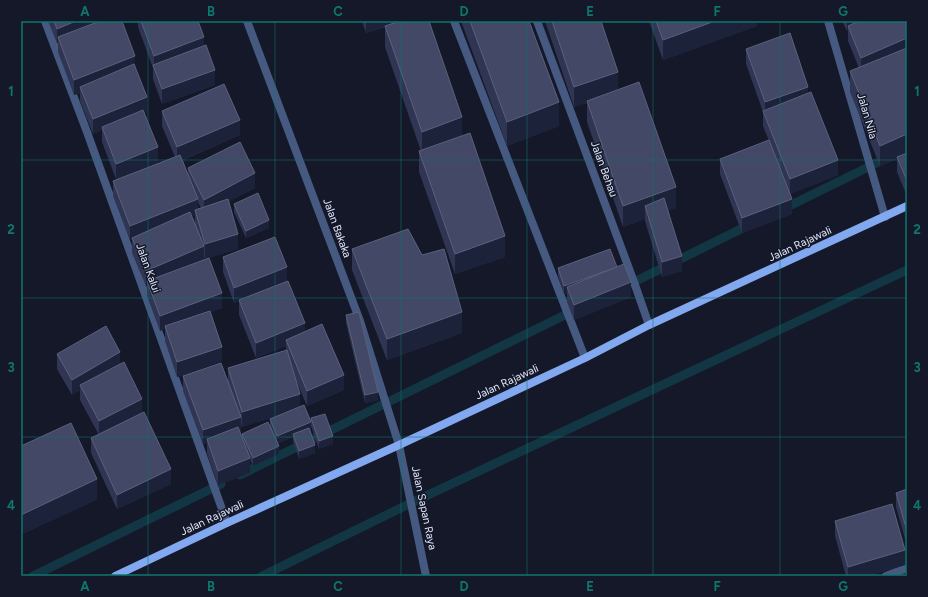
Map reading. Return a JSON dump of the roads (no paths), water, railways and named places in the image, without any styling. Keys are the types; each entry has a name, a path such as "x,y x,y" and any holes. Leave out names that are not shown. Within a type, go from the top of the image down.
{"main road":[{"name":"Jalan Rajawali","path":"114,576 399,445 585,358 649,325 907,206"}],"street":[{"name":"Jalan Kalui","path":"45,21 87,132 227,523"},
{"name":"Jalan Bakaka","path":"247,21 360,321 399,445"},
{"path":"454,21 585,358"},
{"name":"Jalan Behau","path":"537,21 649,325"},
{"name":"Jalan Nila","path":"828,21 885,217"},
{"name":"Jalan Sapan Raya","path":"399,445 426,576"},
{"path":"886,576 907,568"}],"waterway":[{"path":"781,210 907,148"},
{"path":"626,286 751,224"},
{"path":"262,576 411,503 907,270"},
{"path":"240,475 575,310"},
{"path":"33,576 221,484"}]}
